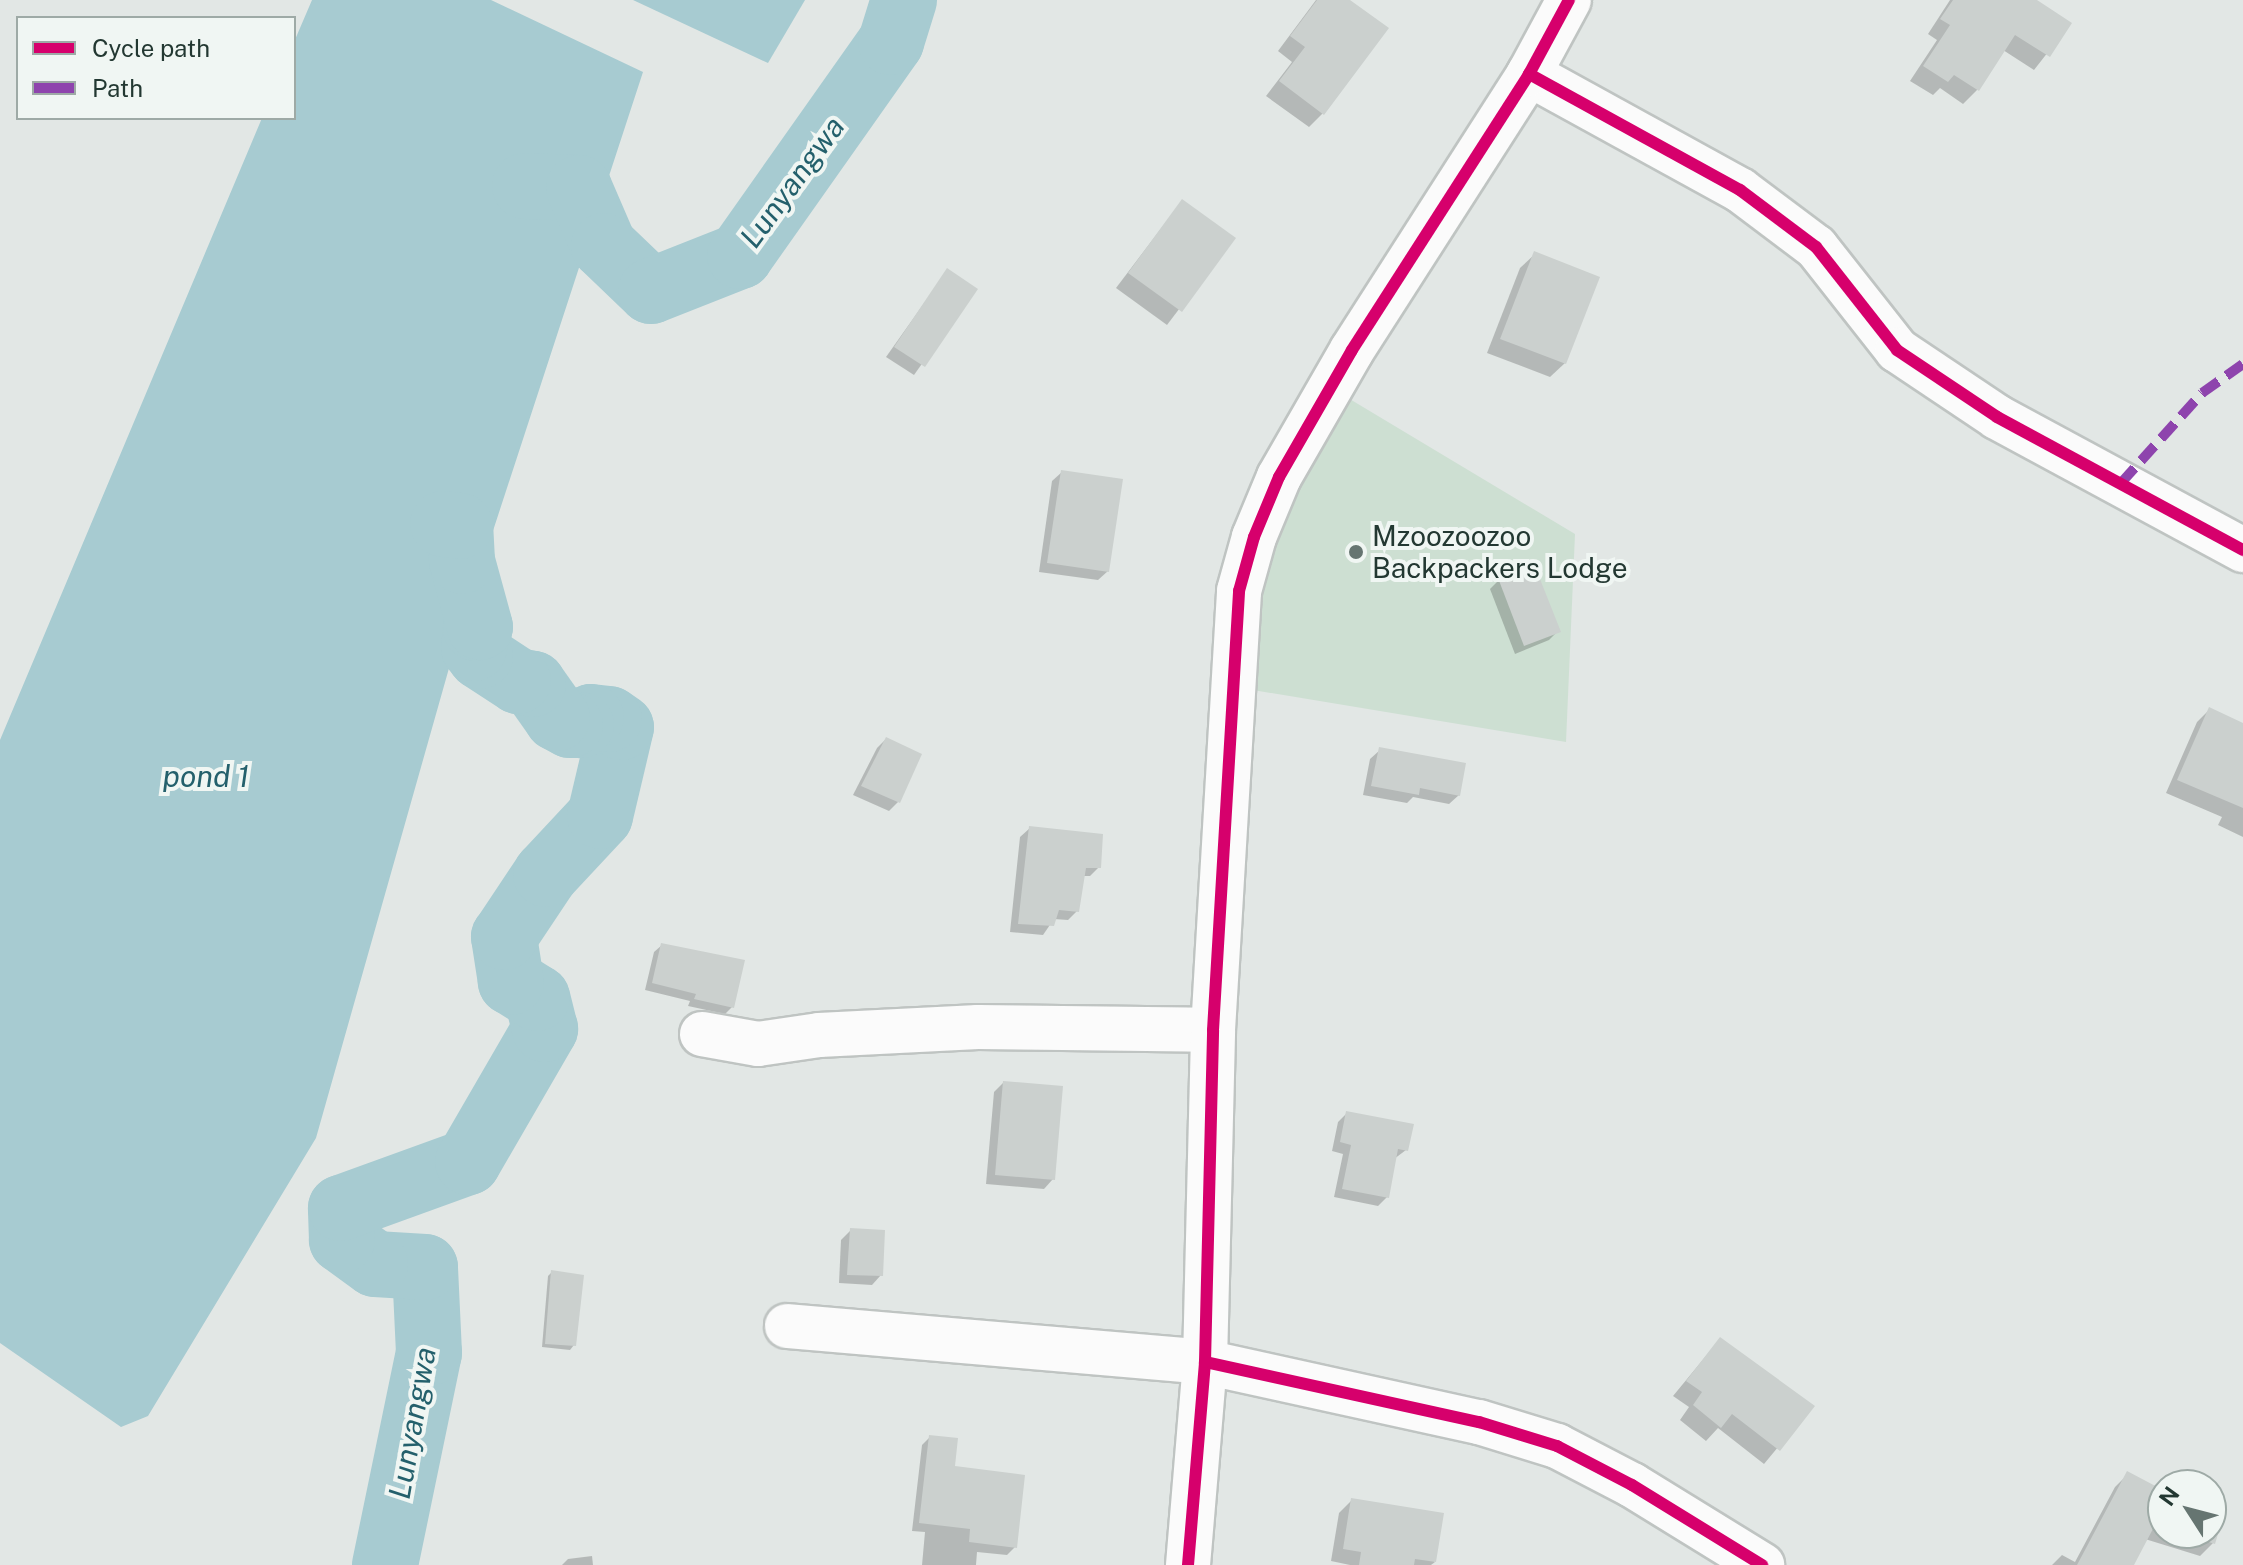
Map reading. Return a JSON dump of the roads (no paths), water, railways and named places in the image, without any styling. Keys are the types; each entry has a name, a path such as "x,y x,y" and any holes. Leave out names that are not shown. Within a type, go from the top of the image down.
{"street":[{"path":"1188,1565 1205,1362 1213,1030 1239,591 1254,537 1279,477 1352,350 1529,74 1569,0"},
{"path":"1529,74 1740,190 1816,247 1897,350 1997,417 2243,550"},
{"path":"702,1034 758,1044 819,1035 978,1027 1213,1030"},
{"path":"787,1326 1205,1362 1479,1422 1557,1446 1632,1485 1762,1565"}],"water":[{"name":"pond 1","path":"312,0 491,0 643,72 455,647 316,1138 148,1416 121,1427 0,1343 0,740 261,120 296,120 296,37"},
{"path":"633,0 805,0 768,63"}],"waterway":[{"name":"Lunyangwa","path":"525,186 579,188 604,246 651,291 740,256 891,42 904,0"},
{"name":"Lunyangwa","path":"385,1565 429,1353 425,1267 375,1264 342,1240 341,1208 468,1162 545,1029 537,998 511,982 504,937 546,874 600,816 621,727 609,719 591,717 581,725 570,725 557,718 533,684 518,681 480,656 474,648 476,628 480,627 462,561 460,526 443,524"}],"place":[{"name":"Mzoozoozoo Backpackers Lodge","path":"1356,552"}]}
